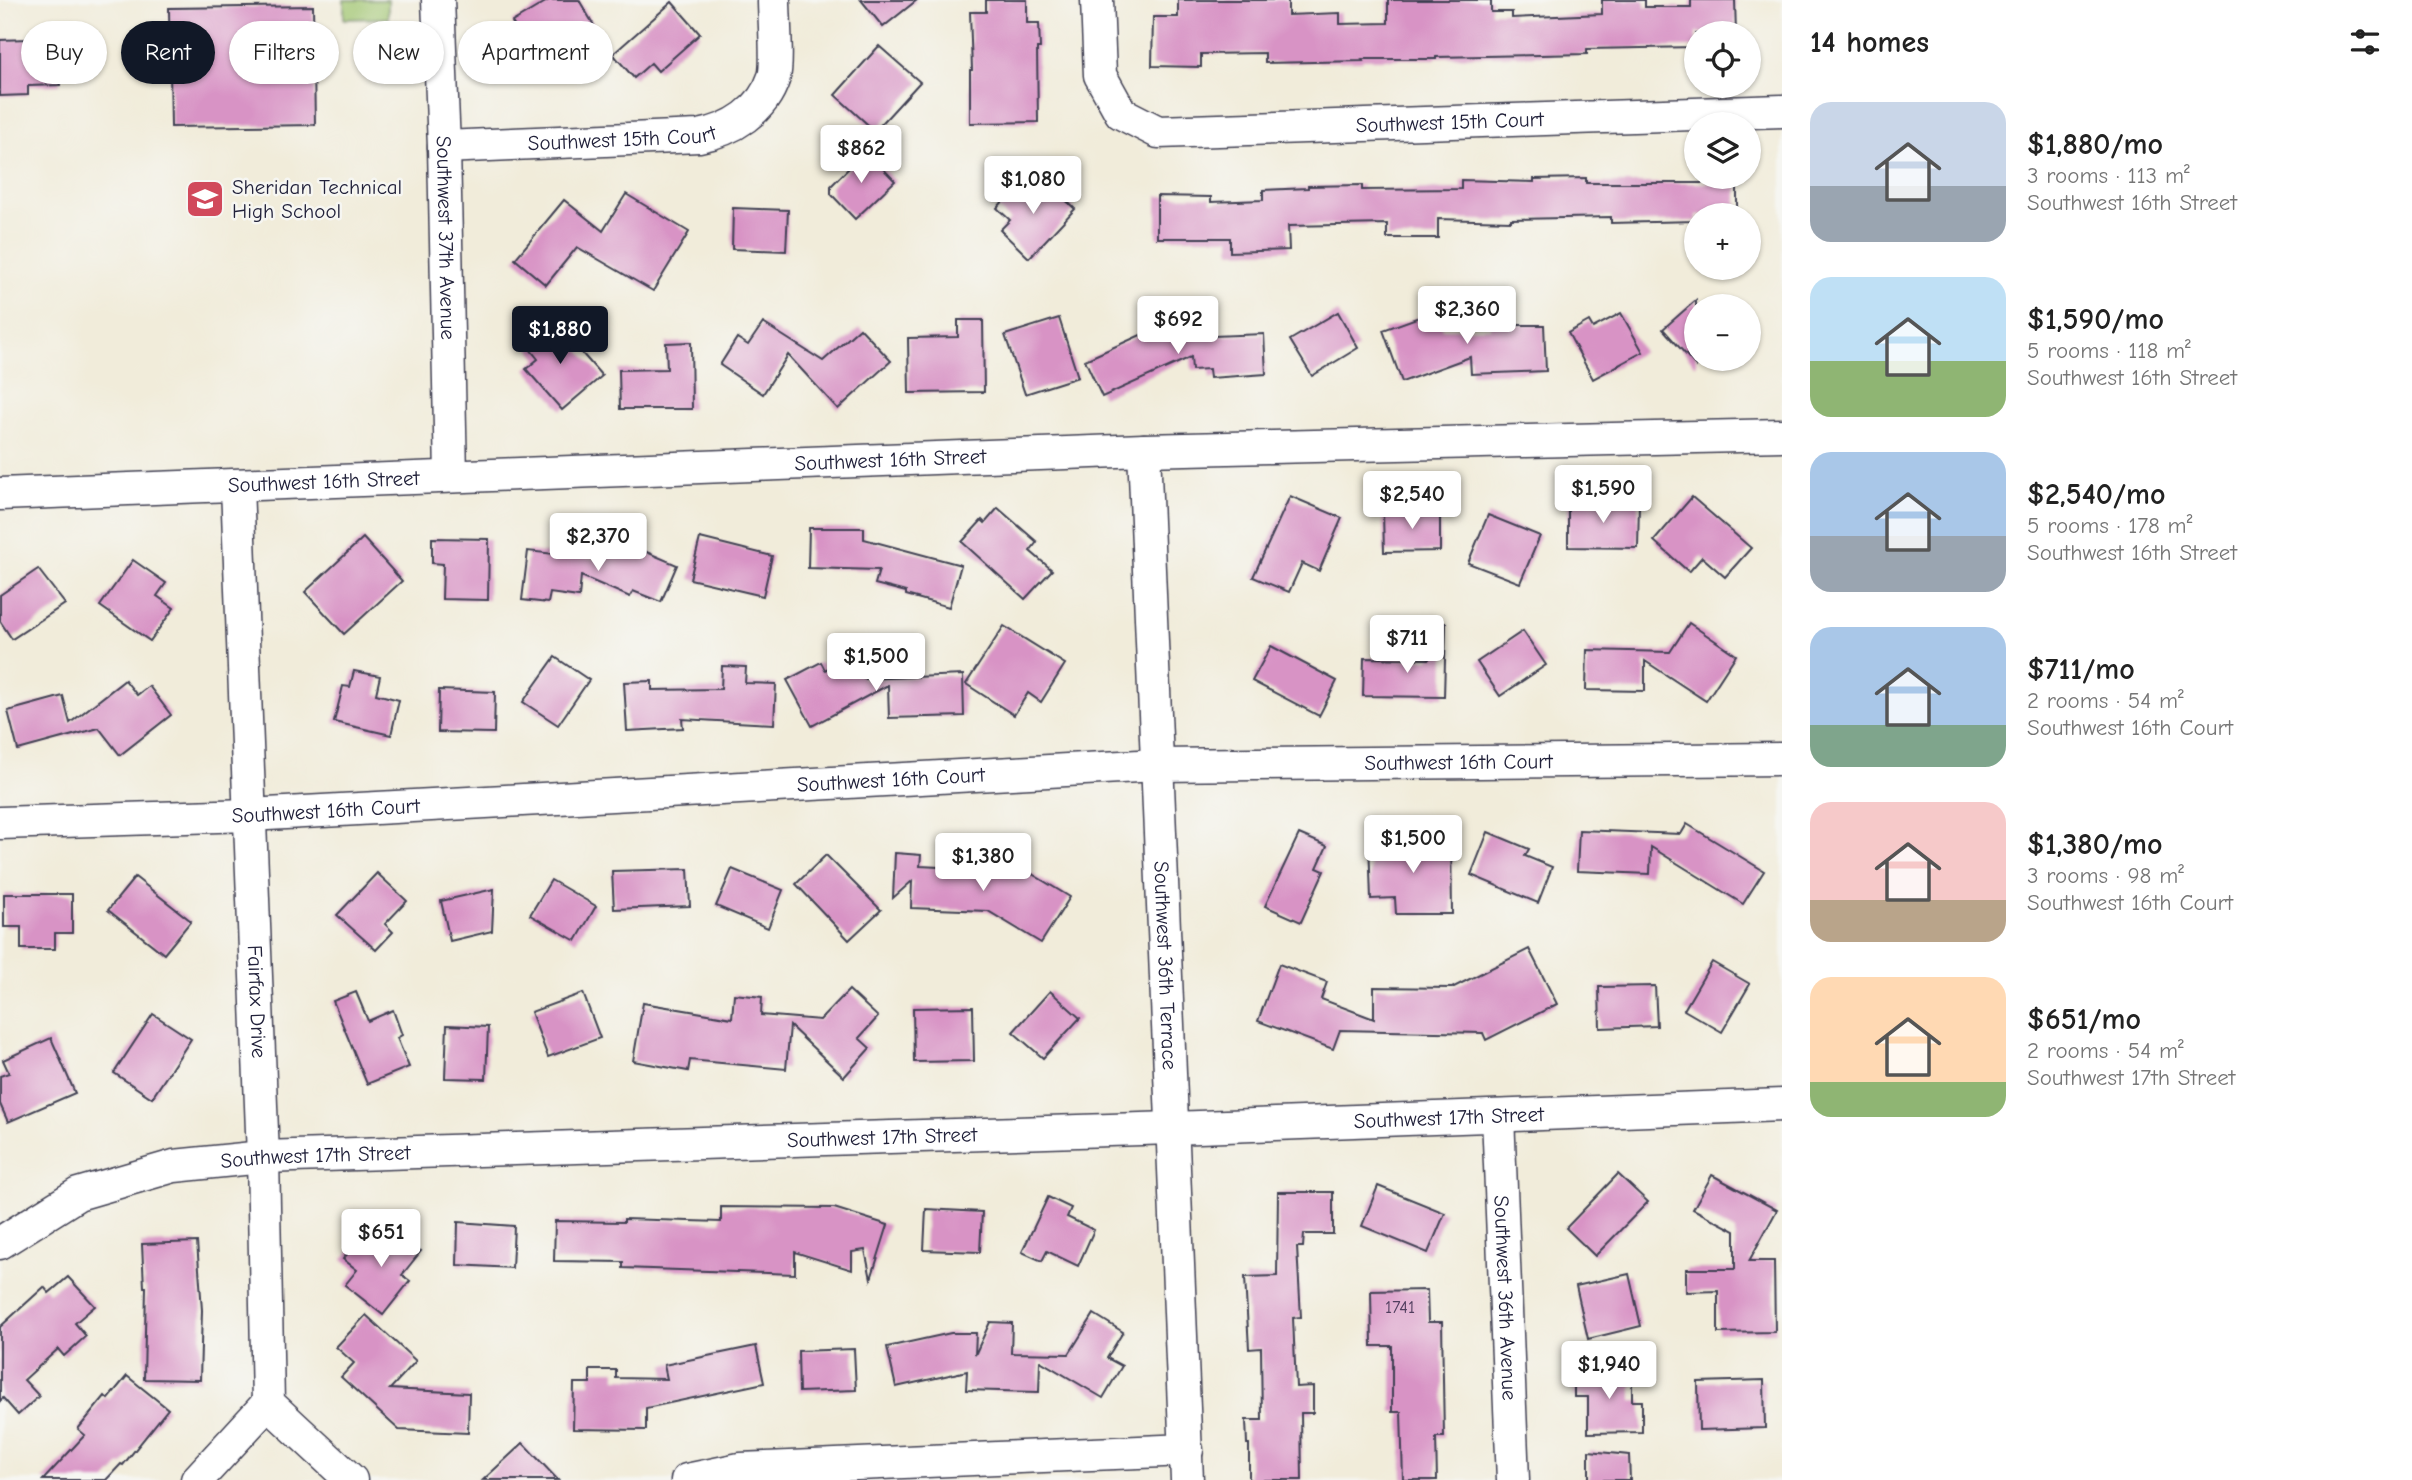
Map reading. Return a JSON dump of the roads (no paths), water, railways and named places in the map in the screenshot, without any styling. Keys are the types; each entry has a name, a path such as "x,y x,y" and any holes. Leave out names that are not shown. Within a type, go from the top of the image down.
{"street":[{"name":"Southwest 37th Avenue","path":"438,0 451,476"},
{"name":"Southwest 15th Court","path":"444,147 718,133 737,123 760,103 774,76 774,0"},
{"name":"Southwest 15th Court","path":"1097,0 1100,75 1121,113 1158,132 1782,111"},
{"name":"Southwest 16th Street","path":"0,494 1144,450 1782,435"},
{"name":"Southwest 36th Terrace","path":"1144,450 1187,1465"},
{"name":"Fairfax Drive","path":"237,486 263,1157 268,1403"},
{"name":"Southwest 16th Court","path":"0,823 249,815 1157,765 1782,759"},
{"name":"Southwest 17th Street","path":"0,1243 78,1194 174,1166 263,1157 1172,1128 1782,1105"},
{"name":"Southwest 36th Avenue","path":"1498,1116 1513,1480"},
{"path":"197,1480 268,1403 351,1480"},
{"path":"687,1480 740,1469 862,1471 1187,1465"}],"place":[{"name":"Sheridan Technical High School","path":"205,199"}]}
